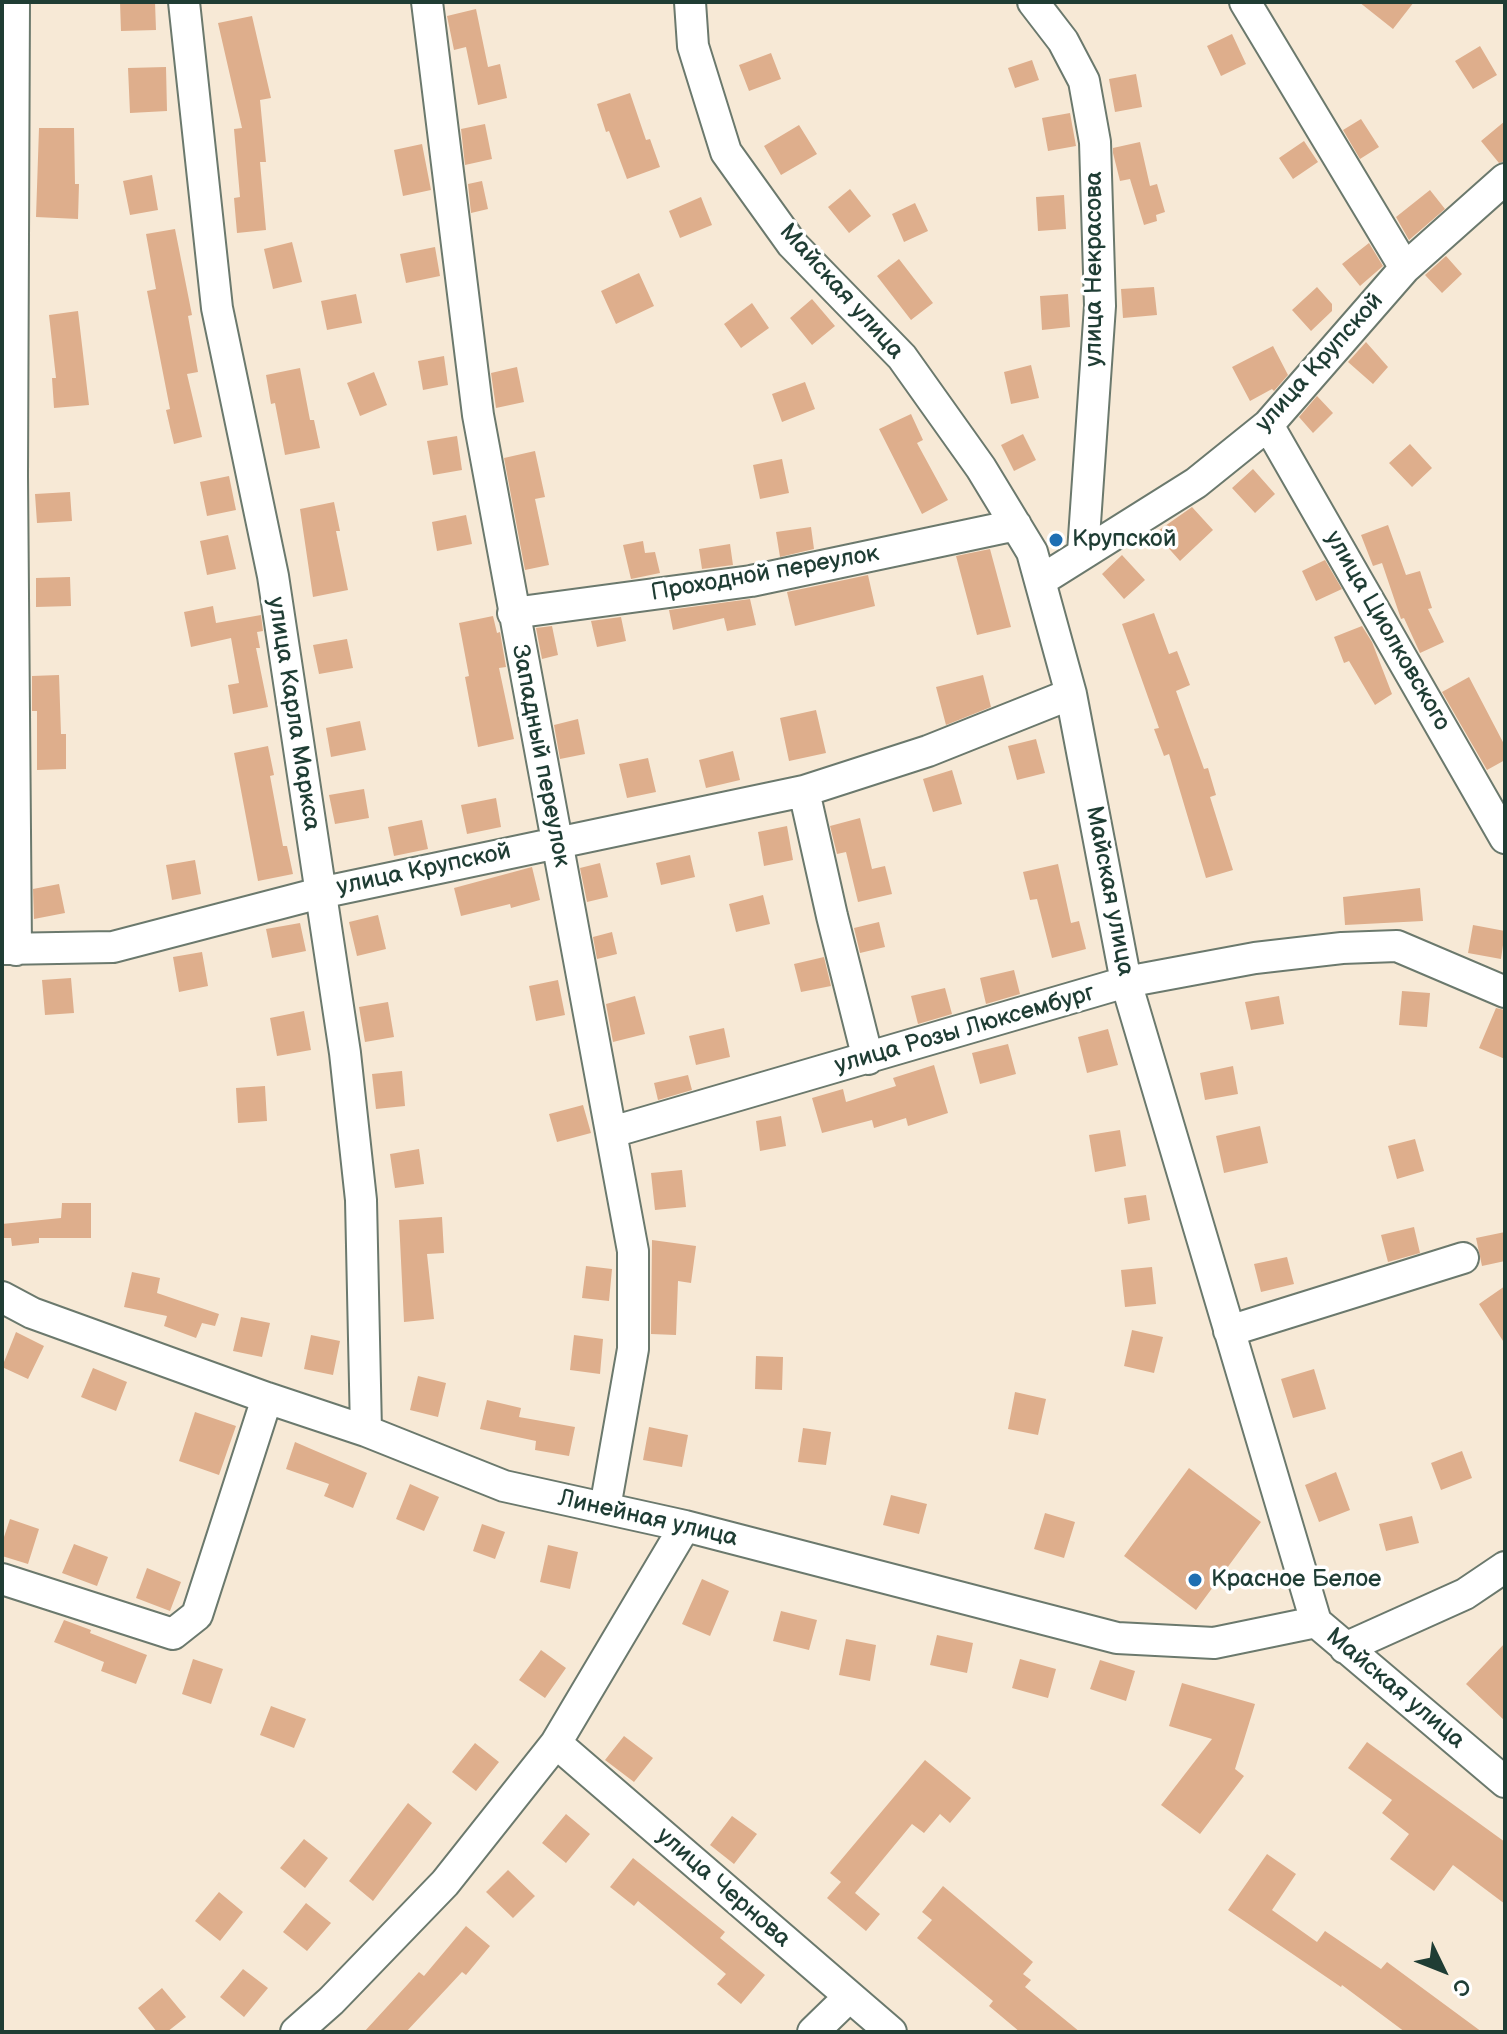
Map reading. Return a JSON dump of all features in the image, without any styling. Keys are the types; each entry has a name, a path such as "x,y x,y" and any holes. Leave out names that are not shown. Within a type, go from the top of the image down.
{"street":[{"path":"9,950 14,2"},
{"name":"улица Карла Маркса","path":"184,2 217,308 273,576 345,1053 361,1200 366,1431"},
{"name":"Западный переулок","path":"427,2 478,415 633,1251 633,1349 605,1508"},
{"name":"Майская улица","path":"690,2 693,46 726,152 792,244 902,357 981,468 1032,552 1071,694 1126,982 1316,1622 1505,1782"},
{"name":"улица Некрасова","path":"1033,2 1063,41 1084,81 1095,142 1100,306 1083,552"},
{"path":"1245,2 1405,268"},
{"name":"улица Крупской","path":"1040,581 1196,483 1268,425 1405,268 1505,179"},
{"name":"улица Циолковского","path":"1268,425 1505,838"},
{"name":"Проходной переулок","path":"513,613 751,581 1016,525"},
{"name":"улица Крупской","path":"9,950 113,947 320,893 804,791 928,751 1071,694"},
{"path":"804,791 868,1059"},
{"name":"улица Розы Люксембург","path":"612,1132 1126,982 1255,958 1342,948 1397,946 1505,992"},
{"path":"1229,1331 1463,1258"},
{"name":"Линейная улица","path":"2,1297 32,1313 366,1431 504,1486 685,1526 1117,1638 1214,1643 1316,1622"},
{"path":"2,1579 173,1634 197,1615 267,1398"},
{"path":"296,2032 331,2001 445,1883 556,1743 685,1526"},
{"path":"1345,1648 1465,1594 1505,1567"},
{"name":"улица Чернова","path":"556,1743 891,2032"},
{"path":"813,2032 849,1997"}],"building":[{"path":"120,2 155,2 156,30 121,31"},
{"path":"1359,2 1414,2 1393,29"},
{"path":"476,9 488,67 500,64 507,98 478,105 466,47 454,50 447,16"},
{"path":"252,16 271,98 260,100 266,162 260,162 266,230 237,233 234,198 240,197 234,129 242,128 218,23"},
{"path":"1232,34 1246,64 1221,76 1207,46"},
{"path":"1480,46 1497,75 1473,89 1455,61"},
{"path":"771,53 781,79 749,91 739,65"},
{"path":"1032,60 1039,80 1015,88 1008,68"},
{"path":"166,67 167,111 130,113 128,68"},
{"path":"1136,74 1142,107 1115,112 1109,79"},
{"path":"630,93 646,140 650,139 660,167 627,179 597,104"},
{"path":"1070,113 1076,146 1048,151 1042,118"},
{"path":"1361,119 1379,147 1360,159 1343,130"},
{"path":"1505,121 1505,161 1499,163 1481,141"},
{"path":"485,124 492,159 465,165 461,129"},
{"path":"799,125 817,154 781,175 764,146"},
{"path":"39,128 74,128 75,184 79,184 78,219 36,217"},
{"path":"1304,141 1318,162 1293,179 1279,158"},
{"path":"1140,142 1150,186 1157,184 1165,212 1156,215 1157,221 1144,225 1130,179 1120,181 1113,153 1113,148"},
{"path":"422,144 431,190 403,196 394,150"},
{"path":"152,175 158,210 130,215 123,181"},
{"path":"482,181 488,209 471,213 468,184"},
{"path":"850,189 871,216 849,233 828,207"},
{"path":"1430,190 1445,209 1409,240 1396,217"},
{"path":"1064,195 1066,229 1038,231 1036,197"},
{"path":"701,197 712,225 680,238 669,211"},
{"path":"915,203 928,231 904,242 892,214"},
{"path":"175,229 192,315 188,316 198,372 187,374 202,437 174,444 147,291 156,289 146,234"},
{"path":"292,242 302,282 273,289 264,249"},
{"path":"1369,243 1383,266 1360,286 1342,264"},
{"path":"435,247 440,276 406,283 400,254"},
{"path":"1446,256 1462,274 1442,293 1425,275"},
{"path":"899,259 933,303 911,320 877,276"},
{"path":"639,273 654,306 616,324 601,291"},
{"path":"1154,287 1157,315 1123,318 1121,289"},
{"path":"1317,287 1332,304 1332,311 1311,331 1292,310"},
{"path":"356,294 362,323 327,330 321,301"},
{"path":"1068,294 1070,327 1042,330 1040,296"},
{"path":"812,299 835,326 812,345 790,318"},
{"path":"752,303 769,328 741,348 724,324"},
{"path":"78,311 89,405 54,408 52,378 56,378 49,315"},
{"path":"1366,342 1388,367 1373,384 1348,362"},
{"path":"1273,346 1288,375 1274,391 1272,389 1250,401 1232,367"},
{"path":"444,356 448,385 423,390 418,361"},
{"path":"1031,365 1039,398 1011,404 1004,372"},
{"path":"517,367 524,402 496,408 491,373"},
{"path":"300,368 310,420 314,420 320,448 285,455 266,375"},
{"path":"374,372 387,405 360,416 347,383"},
{"path":"805,382 815,409 782,422 772,394"},
{"path":"1317,396 1333,413 1313,433 1299,417"},
{"path":"911,414 923,440 917,443 948,500 922,514 879,429"},
{"path":"1023,434 1036,460 1014,471 1001,445"},
{"path":"457,436 462,470 433,475 427,441"},
{"path":"1410,444 1432,468 1412,487 1389,463"},
{"path":"535,451 545,497 535,499 549,565 525,570 504,458"},
{"path":"782,459 789,493 760,499 753,465"},
{"path":"1253,469 1275,494 1255,513 1232,488"},
{"path":"229,476 236,510 207,516 200,482"},
{"path":"70,492 72,521 37,523 35,494"},
{"path":"334,502 340,531 336,531 348,590 313,597 300,509"},
{"path":"1192,507 1213,530 1180,561 1155,533"},
{"path":"466,515 472,544 437,551 432,522"},
{"path":"1388,525 1406,575 1420,571 1432,608 1428,609 1444,642 1420,653 1404,618 1401,619 1382,563 1373,566 1361,535"},
{"path":"811,527 814,549 780,557 776,532"},
{"path":"228,535 236,569 207,575 200,541"},
{"path":"643,541 645,553 655,552 660,573 631,579 623,545"},
{"path":"730,544 733,565 702,569 699,549"},
{"path":"990,549 1011,627 977,635 956,556"},
{"path":"1122,555 1145,580 1124,599 1102,574"},
{"path":"1325,560 1342,589 1316,601 1302,571"},
{"path":"868,575 875,606 795,626 787,592"},
{"path":"70,577 71,606 36,607 36,578"},
{"path":"750,599 756,625 727,631 724,618 673,630 669,610"},
{"path":"213,606 216,623 261,615 263,631 257,632 260,648 256,648 268,707 233,714 228,685 239,683 231,638 191,647 184,612"},
{"path":"1154,613 1169,654 1177,651 1190,685 1176,691 1204,769 1208,768 1216,795 1210,797 1233,870 1206,878 1169,754 1164,756 1154,729 1159,728 1122,624"},
{"path":"493,616 497,633 500,632 506,667 499,668 514,739 478,747 459,623"},
{"path":"621,617 626,641 597,647 591,621"},
{"path":"552,626 558,655 542,659 536,628"},
{"path":"1362,626 1372,642 1392,694 1375,705 1349,661 1344,663 1334,637"},
{"path":"347,639 353,668 319,674 313,645"},
{"path":"59,675 61,734 66,734 66,769 37,770 37,711 32,711 32,676"},
{"path":"983,675 991,707 946,725 936,687"},
{"path":"1469,677 1505,746 1505,760 1487,770 1442,692"},
{"path":"816,710 826,753 789,761 780,718"},
{"path":"578,719 585,754 560,759 554,725"},
{"path":"360,721 366,750 331,757 326,728"},
{"path":"1036,739 1045,773 1017,780 1008,746"},
{"path":"268,746 274,775 270,776 283,846 287,846 293,874 258,881 234,753"},
{"path":"733,751 740,780 706,788 699,760"},
{"path":"648,758 656,792 627,798 619,764"},
{"path":"952,770 962,804 933,812 923,779"},
{"path":"364,789 369,818 335,824 329,795"},
{"path":"496,798 501,827 467,834 461,805"},
{"path":"860,818 872,869 885,866 892,894 858,902 846,852 837,854 830,826"},
{"path":"422,820 428,849 394,856 388,827"},
{"path":"787,826 793,860 764,866 758,832"},
{"path":"690,855 695,877 661,885 656,863"},
{"path":"195,860 201,894 172,900 166,865"},
{"path":"600,863 608,897 587,902 580,868"},
{"path":"1058,864 1071,923 1079,921 1086,949 1052,958 1037,899 1030,900 1023,872"},
{"path":"532,867 540,900 461,916 454,888"},
{"path":"59,884 65,913 34,919 33,889"},
{"path":"1420,888 1423,921 1345,925 1343,897"},
{"path":"763,895 770,924 736,932 729,904"},
{"path":"378,915 386,949 357,956 349,922"},
{"path":"879,922 885,947 860,953 854,928"},
{"path":"300,923 306,951 272,958 266,929"},
{"path":"1473,925 1505,931 1501,959 1468,953"},
{"path":"612,932 617,954 597,959 593,937"},
{"path":"202,952 208,986 179,992 173,957"},
{"path":"824,957 831,986 801,992 794,964"},
{"path":"1014,970 1020,994 986,1004 980,978"},
{"path":"71,978 74,1013 45,1015 42,980"},
{"path":"558,980 565,1015 536,1021 529,986"},
{"path":"945,988 952,1014 918,1024 911,996"},
{"path":"1402,991 1430,993 1427,1027 1399,1025"},
{"path":"635,996 645,1034 613,1042 606,1004"},
{"path":"1279,996 1284,1024 1251,1030 1245,1002"},
{"path":"388,1002 394,1037 365,1042 359,1007"},
{"path":"1496,1008 1505,1010 1505,1059 1479,1048"},
{"path":"304,1011 311,1050 277,1056 270,1018"},
{"path":"724,1028 730,1057 696,1065 689,1036"},
{"path":"1108,1029 1118,1065 1087,1073 1078,1037"},
{"path":"1008,1044 1016,1074 980,1084 972,1053"},
{"path":"934,1065 948,1113 908,1126 906,1118 874,1128 872,1120 822,1133 812,1098 843,1089 846,1102 896,1086 893,1078"},
{"path":"1233,1066 1238,1094 1205,1100 1200,1073"},
{"path":"402,1071 405,1106 376,1109 372,1074"},
{"path":"688,1075 692,1090 658,1100 654,1083"},
{"path":"265,1086 267,1121 238,1123 236,1088"},
{"path":"583,1105 591,1133 557,1142 549,1114"},
{"path":"781,1116 786,1146 760,1151 756,1121"},
{"path":"1260,1126 1268,1163 1224,1173 1216,1136"},
{"path":"1120,1130 1126,1166 1095,1172 1089,1135"},
{"path":"1415,1139 1424,1171 1397,1179 1388,1146"},
{"path":"419,1149 424,1184 395,1188 390,1154"},
{"path":"682,1170 686,1207 655,1210 651,1173"},
{"path":"1146,1195 1150,1220 1128,1224 1124,1198"},
{"path":"62,1203 91,1203 91,1238 39,1238 39,1243 12,1246 11,1238 2,1238 2,1224 61,1218"},
{"path":"442,1217 444,1253 427,1254 434,1319 404,1322 399,1220"},
{"path":"1414,1227 1420,1253 1388,1262 1381,1235"},
{"path":"1505,1232 1505,1261 1482,1266 1476,1238"},
{"path":"652,1240 696,1246 691,1283 678,1281 676,1335 651,1334"},
{"path":"1287,1257 1294,1284 1261,1292 1254,1264"},
{"path":"586,1266 612,1269 609,1301 582,1298"},
{"path":"1152,1267 1156,1304 1125,1307 1121,1270"},
{"path":"132,1272 160,1278 157,1293 219,1314 215,1326 202,1323 196,1338 164,1326 167,1316 124,1307"},
{"path":"1505,1286 1505,1344 1479,1304"},
{"path":"241,1317 270,1323 262,1357 233,1351"},
{"path":"1132,1330 1163,1337 1154,1373 1124,1366"},
{"path":"16,1332 44,1346 28,1379 2,1367"},
{"path":"311,1335 340,1341 333,1375 304,1369"},
{"path":"574,1335 603,1339 600,1374 570,1370"},
{"path":"756,1356 783,1357 782,1390 755,1389"},
{"path":"93,1368 127,1382 116,1411 81,1397"},
{"path":"1314,1369 1326,1409 1293,1418 1281,1379"},
{"path":"418,1376 446,1383 438,1417 410,1410"},
{"path":"1015,1392 1046,1399 1038,1435 1008,1429"},
{"path":"487,1400 521,1408 519,1417 575,1427 569,1456 535,1450 536,1441 480,1429"},
{"path":"195,1412 236,1426 219,1475 179,1461"},
{"path":"649,1427 688,1435 682,1467 643,1460"},
{"path":"803,1428 831,1432 826,1465 798,1462"},
{"path":"295,1442 367,1473 353,1508 324,1496 329,1484 286,1469"},
{"path":"1462,1451 1472,1478 1441,1490 1431,1463"},
{"path":"1189,1468 1261,1522 1196,1610 1124,1556"},
{"path":"1336,1472 1350,1510 1319,1522 1305,1485"},
{"path":"410,1484 439,1497 424,1531 396,1519"},
{"path":"891,1495 927,1504 919,1534 883,1525"},
{"path":"1045,1513 1075,1522 1064,1558 1034,1549"},
{"path":"1412,1516 1419,1543 1386,1551 1379,1524"},
{"path":"10,1519 39,1529 28,1564 2,1556 2,1543"},
{"path":"482,1524 505,1532 495,1559 473,1551"},
{"path":"74,1544 108,1557 97,1586 62,1573"},
{"path":"548,1545 578,1552 570,1589 540,1582"},
{"path":"147,1568 181,1582 170,1611 136,1598"},
{"path":"702,1579 729,1591 710,1636 682,1624"},
{"path":"781,1611 817,1620 809,1650 773,1641"},
{"path":"64,1620 147,1655 136,1684 101,1671 104,1662 54,1642"},
{"path":"937,1635 973,1643 967,1673 930,1665"},
{"path":"846,1639 876,1645 870,1681 839,1675"},
{"path":"1505,1643 1505,1721 1466,1684"},
{"path":"541,1650 566,1668 545,1698 519,1680"},
{"path":"193,1659 223,1669 211,1704 182,1694"},
{"path":"1020,1659 1056,1669 1048,1698 1012,1688"},
{"path":"1100,1660 1135,1671 1126,1701 1090,1689"},
{"path":"1182,1683 1255,1704 1235,1769 1244,1776 1200,1834 1161,1805 1212,1739 1169,1726"},
{"path":"271,1706 306,1719 294,1748 260,1735"},
{"path":"624,1736 653,1758 634,1782 605,1760"},
{"path":"1367,1742 1505,1842 1505,1904 1453,1865 1434,1891 1390,1859 1409,1834 1382,1813 1392,1800 1348,1768"},
{"path":"475,1743 499,1762 476,1791 452,1772"},
{"path":"925,1760 971,1798 950,1823 940,1814 924,1833 912,1824 855,1893 880,1914 866,1931 827,1898 841,1882 830,1873"},
{"path":"408,1803 432,1823 373,1901 349,1881"},
{"path":"566,1814 590,1834 566,1863 542,1843"},
{"path":"732,1816 757,1834 734,1864 710,1845"},
{"path":"304,1839 328,1858 305,1888 280,1868"},
{"path":"1267,1854 1296,1874 1272,1910 1317,1942 1325,1931 1381,1969 1387,1962 1482,2032 1405,2032 1342,1985 1228,1910"},
{"path":"633,1858 725,1932 720,1938 765,1975 741,2004 717,1984 726,1974 638,1901 634,1906 610,1887"},
{"path":"508,1870 535,1896 513,1918 486,1892"},
{"path":"943,1886 1033,1962 1023,1974 1031,1980 1025,1987 1080,2032 1020,2032 989,2006 993,2001 917,1938 932,1920 922,1912"},
{"path":"219,1892 243,1912 220,1941 195,1921"},
{"path":"306,1903 331,1923 307,1951 283,1932"},
{"path":"466,1926 490,1946 466,1975 462,1972 406,2032 364,2032 419,1972 424,1976"},
{"path":"243,1969 268,1988 244,2017 220,1997"},
{"path":"162,1988 186,2017 167,2032 157,2032 138,2008"}],"place":[{"name":"Крупской","path":"1056,540"},
{"name":"Красное Белое","path":"1195,1580"}]}
